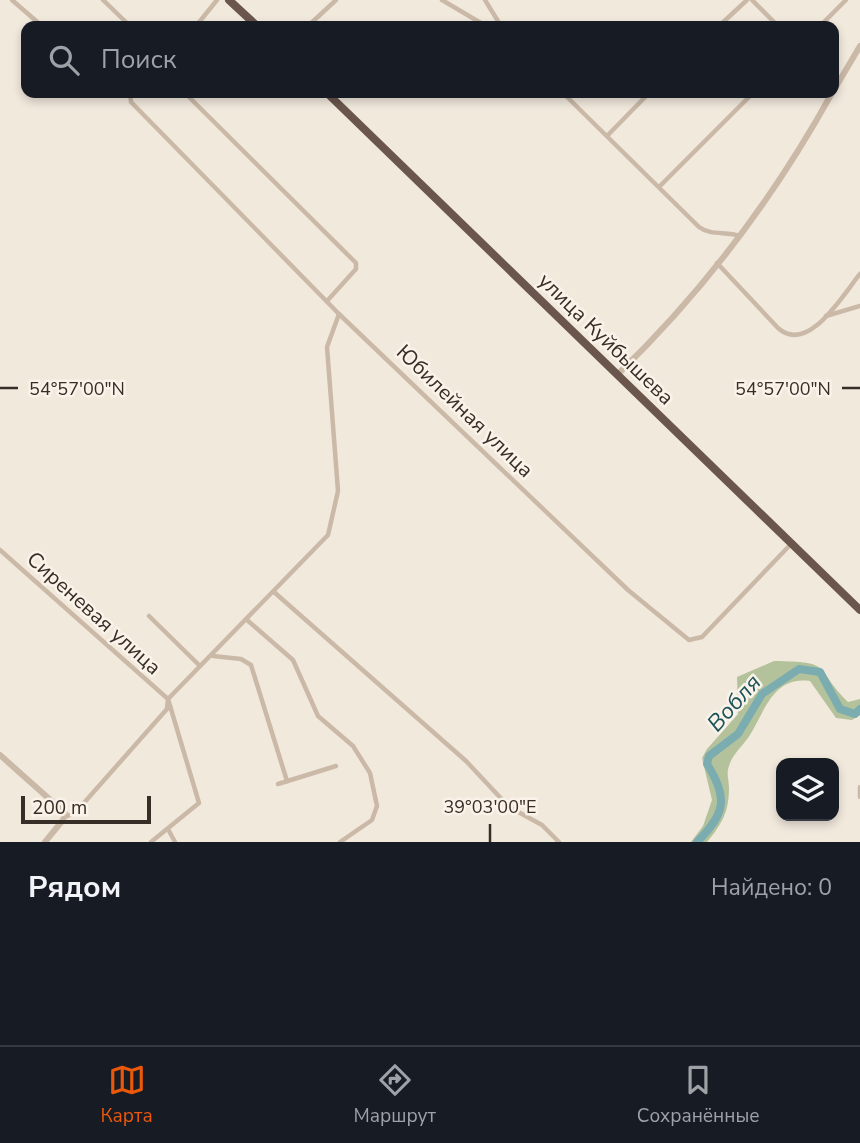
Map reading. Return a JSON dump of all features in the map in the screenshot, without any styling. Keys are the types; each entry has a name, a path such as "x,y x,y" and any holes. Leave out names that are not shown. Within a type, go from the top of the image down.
{"highway":[{"path":"229,0 252,21"},
{"name":"улица Куйбышева","path":"332,98 860,610"}],"street":[{"path":"12,0 35,21"},
{"path":"103,0 125,21"},
{"path":"200,21 217,0"},
{"path":"313,21 336,0"},
{"path":"442,0 478,21"},
{"path":"485,0 497,21"},
{"path":"725,21 749,0 772,21"},
{"path":"825,21 846,0"},
{"path":"839,79 858,49 860,40"},
{"name":"Юбилейная улица","path":"131,98 131,102 339,314 628,590 689,639 702,637 792,542"},
{"path":"190,98 356,263 351,275 327,301"},
{"path":"568,98 705,231 727,231 740,236"},
{"path":"607,136 644,98"},
{"path":"659,187 748,98"},
{"path":"617,375 740,236 794,158 828,98"},
{"path":"716,264 785,334 800,337 808,334 860,275"},
{"path":"825,316 860,306"},
{"path":"168,699 328,535 335,511 338,461 327,347 339,314"},
{"name":"Сиреневая улица","path":"0,551 168,699 199,803 169,830"},
{"path":"274,592 466,761 509,807 542,825 559,842"},
{"path":"149,616 200,666"},
{"path":"247,620 293,660 318,716 353,746 363,757 370,773 377,806 372,820 341,842"},
{"path":"212,656 232,657 251,664 287,781"},
{"name":"Сиреневая улица","path":"65,817 75,813 167,709 168,699"},
{"path":"0,755 62,808 65,817 45,842"},
{"path":"278,784 336,766"},
{"path":"860,787 860,797"},
{"path":"151,842 169,830 175,842"}],"green space":[{"path":"774,661 806,663 820,668 848,702 860,699 860,715 852,720 836,718 810,681 797,681 779,690 731,761 728,772 728,804 721,823 707,842 691,842 703,826 712,800 702,758 738,714 737,677"}],"waterway":[{"name":"Вобля","path":"697,842 714,822 721,805 718,786 707,764 709,756 738,734 762,694 799,669 820,672 840,709 855,714 860,709"}]}
